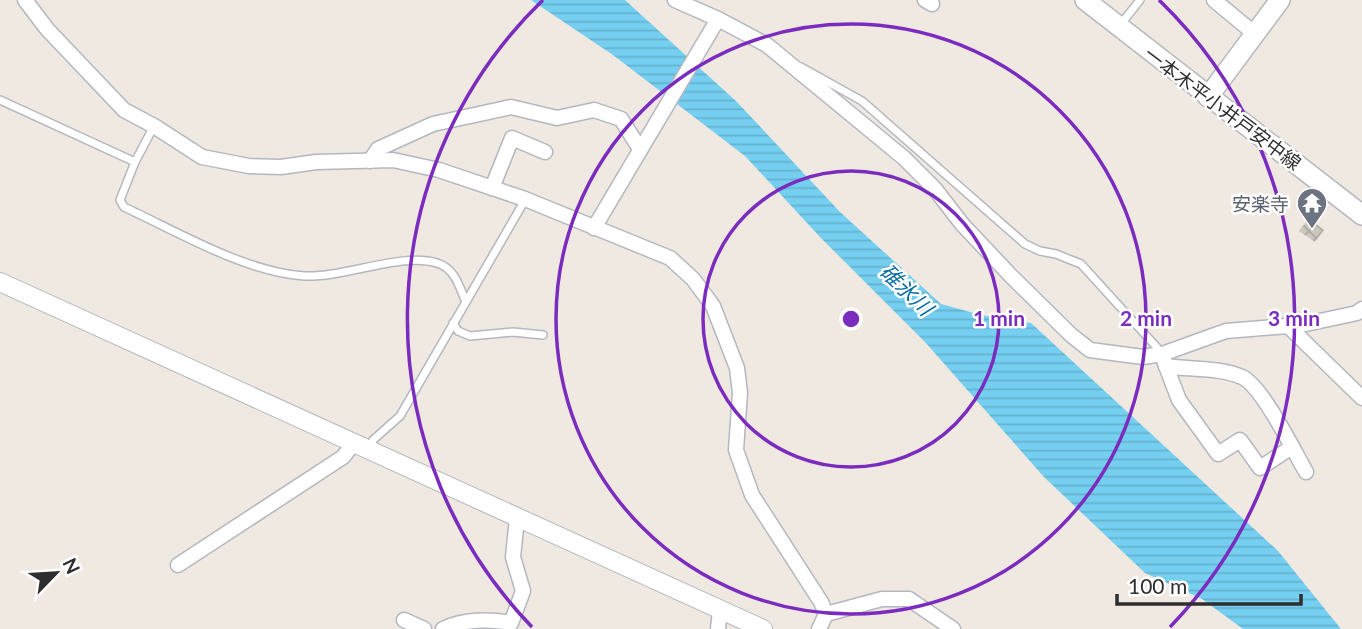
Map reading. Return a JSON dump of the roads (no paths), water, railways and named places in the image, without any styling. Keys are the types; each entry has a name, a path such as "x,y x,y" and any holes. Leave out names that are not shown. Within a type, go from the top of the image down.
{"main road":[{"name":"一本木平小井戸安中線","path":"1085,0 1361,212"},
{"path":"1208,97 1280,0"}],"street":[{"path":"25,0 47,29 124,110 202,157 249,166 281,167 316,162 393,160 439,170 525,199 670,258 693,279 713,306 737,368 740,393 736,450 752,495 821,602 826,614 819,629"},
{"path":"675,0 716,23 767,45 905,158 935,188 962,224 1011,276 1090,350 1164,360 1245,378 1272,413 1306,472"},
{"path":"1214,0 1255,34"},
{"path":"594,228 716,23"},
{"path":"370,161 378,149 433,124 511,107 557,118 594,110 621,119 642,145"},
{"path":"492,188 512,138 545,152"},
{"path":"0,282 763,629"},
{"path":"1164,360 1226,331 1312,323 1357,313 1362,309"},
{"path":"1287,325 1362,398"},
{"path":"1164,360 1180,400 1218,454 1240,440 1260,468 1292,447"},
{"path":"178,565 362,446"},
{"path":"443,629 450,625 491,620 511,623 523,591 513,557 517,518"},
{"path":"826,614 882,599 909,600 953,629"},
{"path":"718,629 720,610"},
{"path":"404,620 424,629"}],"lane":[{"path":"1118,27 1140,0"},
{"path":"796,68 802,66 862,101 1025,244 1081,264 1164,360"},
{"path":"0,100 135,162"},
{"path":"154,126 135,162 120,200 124,207 243,262 304,276 340,274 383,265 428,261 441,264 452,272 465,300"},
{"path":"362,446 373,440 400,416 525,199"},
{"path":"453,323 458,331 470,336 513,332 543,335"}],"water":[{"name":"碓氷川","path":"531,0 625,0 737,102 840,212 941,304 981,315 1031,323 1278,551 1341,629 1243,629 1202,599 1145,573 1044,477 925,342 820,237 745,156 613,55"}],"place":[{"name":"安楽寺","path":"1312,230"}]}
